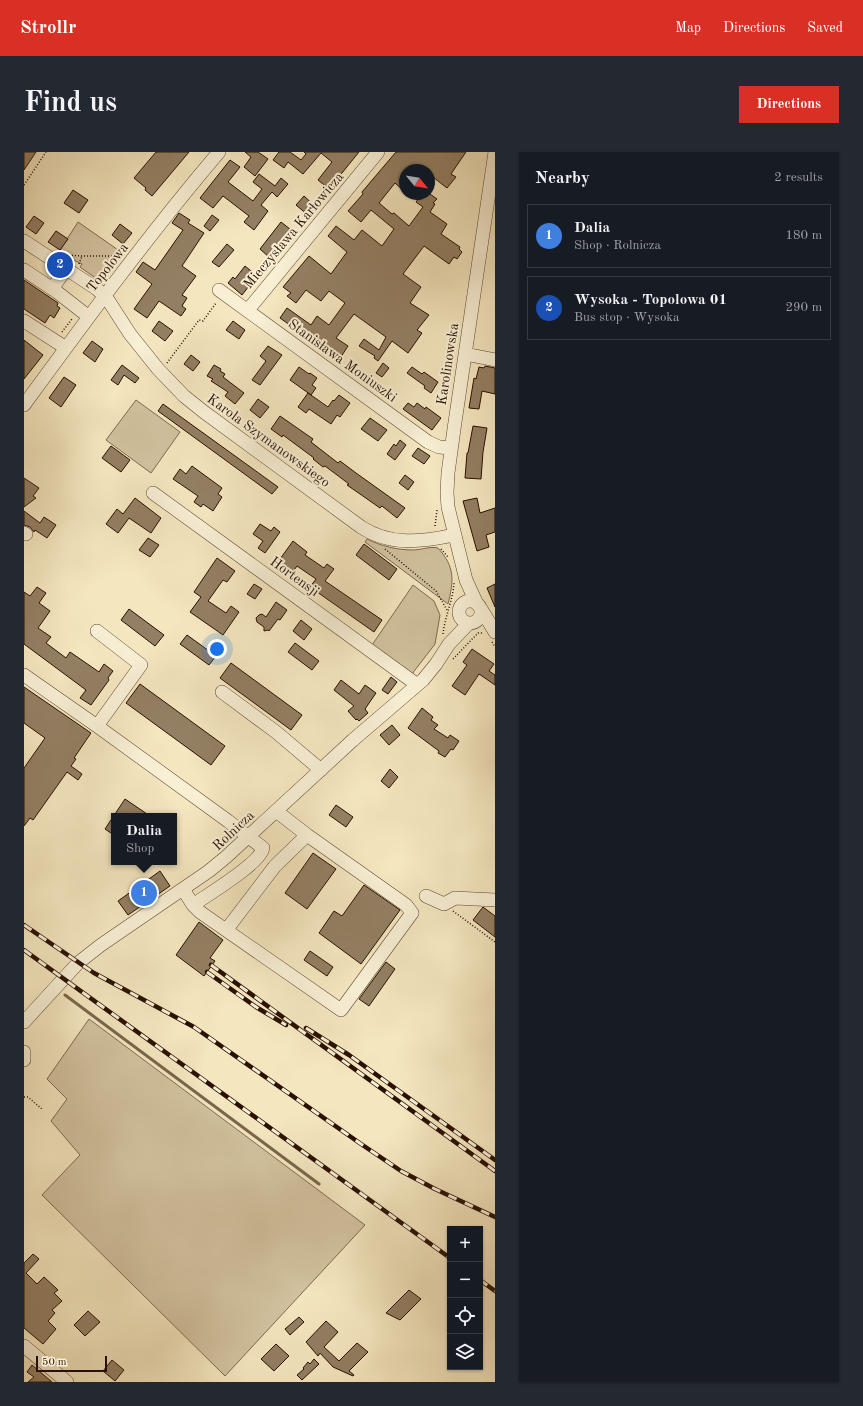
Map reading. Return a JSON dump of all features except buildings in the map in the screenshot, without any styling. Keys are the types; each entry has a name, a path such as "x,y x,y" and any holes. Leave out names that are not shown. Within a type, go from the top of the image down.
{"street":[{"name":"Topolowa","path":"24,406 61,345 89,317 163,221 219,152"},
{"name":"Mieczysława Karłowicza","path":"248,310 378,152"},
{"name":"Karolinowska","path":"491,634 466,580 454,535 448,507 447,493 451,448 495,152"},
{"path":"24,241 72,269 105,296"},
{"path":"52,289 72,269"},
{"path":"24,270 89,317"},
{"name":"Stanisława Moniuszki","path":"221,292 248,310 430,444 451,448"},
{"name":"Karola Szymanowskiego","path":"105,296 141,348 162,374 179,391 288,481 361,527 380,536 399,541 418,542 454,535"},
{"path":"24,321 61,345"},
{"path":"465,354 495,360"},
{"name":"Hortensji","path":"153,492 412,681 416,686"},
{"name":"Karolinowska","path":"462,615 466,580"},
{"path":"479,606 471,601 467,601 462,615 491,634"},
{"name":"Rolnicza","path":"24,1022 78,963 101,945 221,862 353,740 416,686 431,670 449,644 462,615 478,619 481,613 479,606"},
{"path":"97,631 141,665 97,726"},
{"path":"24,675 249,836 263,848 262,853 238,874 193,905"},
{"path":"222,692 276,732 321,770"},
{"path":"183,888 193,905 200,912 342,1010 412,913 406,905 307,835 276,811"},
{"path":"227,930 275,866 307,835"},
{"path":"426,896 444,904 455,898 495,900"},
{"path":"24,1052 24,1060"},
{"path":"24,1346 67,1382"}],"path":[{"path":"24,185 46,152"},
{"path":"61,254 82,256 120,256"},
{"path":"72,269 82,256"},
{"path":"164,367 198,320 203,322 221,292"},
{"path":"61,345 78,309"},
{"path":"380,545 436,591 443,605 462,615"},
{"path":"460,652 478,633 491,634 495,648"},
{"path":"444,904 495,942"},
{"path":"24,1097 28,1097 43,1110"}],"shaded area":[{"path":"78,222 121,252 97,279 80,267 82,264 61,254 60,250"},
{"path":"136,400 180,432 151,473 106,440"},
{"path":"367,539 383,546 401,549 413,550 432,547 438,548 448,561 452,574 448,604 365,542"},
{"path":"413,585 434,601 440,615 435,644 412,674 372,645"},
{"path":"89,1019 365,1225 225,1376 42,1195 80,1155 51,1121 67,1099 47,1079"}],"waterway":[{"path":"65,995 319,1184"}],"railway":[{"path":"24,925 94,973 194,1027 401,1171 435,1189 495,1217"},
{"path":"24,950 447,1256"},
{"path":"211,965 495,1171"},
{"path":"207,972 256,1007 286,1025"},
{"path":"306,1028 349,1055 495,1160"},
{"path":"483,1282 495,1291"}],"place":[{"name":"Wysoka - Topolowa 01","path":"60,265"},
{"name":"Dalia","path":"144,893"}]}
